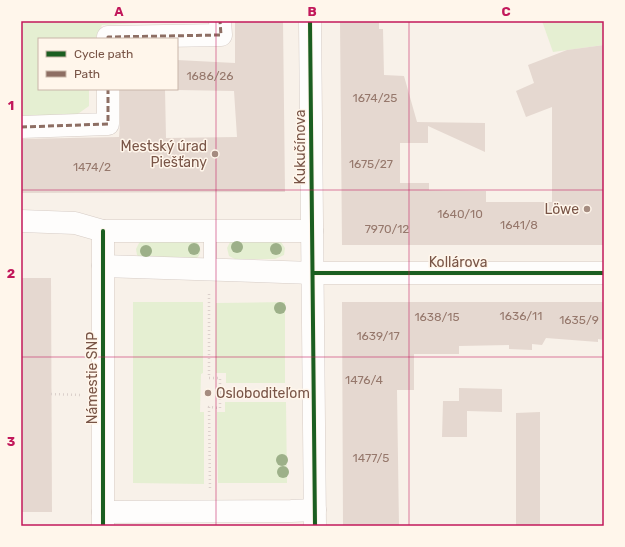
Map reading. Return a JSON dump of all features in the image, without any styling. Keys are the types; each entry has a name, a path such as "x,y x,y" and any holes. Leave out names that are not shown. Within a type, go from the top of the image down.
{"street":[{"path":"108,38 221,35 220,21"},
{"name":"Kukučínova","path":"310,21 312,273"},
{"path":"21,127 108,124 108,90"},
{"path":"21,221 75,223 103,231 312,231"},
{"name":"Námestie SNP","path":"103,231 103,519 204,510 291,511 315,518 312,273"},
{"path":"103,266 312,273"},
{"name":"Kollárova","path":"312,273 604,273"}],"lane":[{"path":"210,231 210,269"}],"path":[{"path":"201,294 216,294"},
{"path":"204,510 210,407 220,408 220,378 209,378 209,294"},
{"path":"220,393 291,392"},
{"path":"51,394 82,395"}],"green space":[{"path":"21,21 175,21 102,25 96,38 38,38 38,90 89,90 89,106 72,118 21,122"},
{"path":"542,21 604,21 604,45 553,52"},
{"path":"275,240 281,242 285,248 284,255 275,259 235,259 229,256 227,248 230,242"},
{"path":"142,241 197,241 200,253 196,259 142,259 137,255 136,249"},
{"path":"133,302 203,302 203,373 201,374 200,412 204,412 204,484 133,483"},
{"path":"285,302 285,383 226,383 226,373 216,373 216,303"},
{"path":"225,402 286,402 287,483 218,483 217,412 225,412"}],"building":[{"path":"235,21 283,21 285,192 21,193 21,139 119,137 120,90 165,90 166,138 237,137 234,91 177,90 178,60 235,63"},
{"path":"340,21 379,21 379,29 383,29 384,75 404,76 417,122 485,123 485,152 428,126 428,143 400,143 400,183 429,183 429,190 486,191 486,202 552,202 552,107 526,117 516,91 534,83 528,65 567,50 604,45 604,245 342,245"},
{"path":"21,278 51,278 52,512 21,512"},
{"path":"342,302 604,302 604,340 598,339 598,342 546,338 542,345 532,344 532,350 509,349 509,345 459,346 459,354 414,354 414,390 397,390 399,526 343,526"},
{"path":"459,388 502,389 502,412 467,411 467,437 442,437 443,401 459,401"},
{"path":"540,412 540,526 516,526 516,413"}],"marked path":[{"path":"108,38 221,35 220,21"},
{"path":"21,127 108,124 108,90"}],"cycle path":[{"path":"310,21 315,526"},
{"path":"103,231 103,526"},
{"path":"313,273 604,273"}],"place":[{"name":"Mestský úrad Piešťany","path":"215,154"},
{"name":"Löwe","path":"587,209"},
{"name":"Osloboditeľom","path":"208,393"}]}
